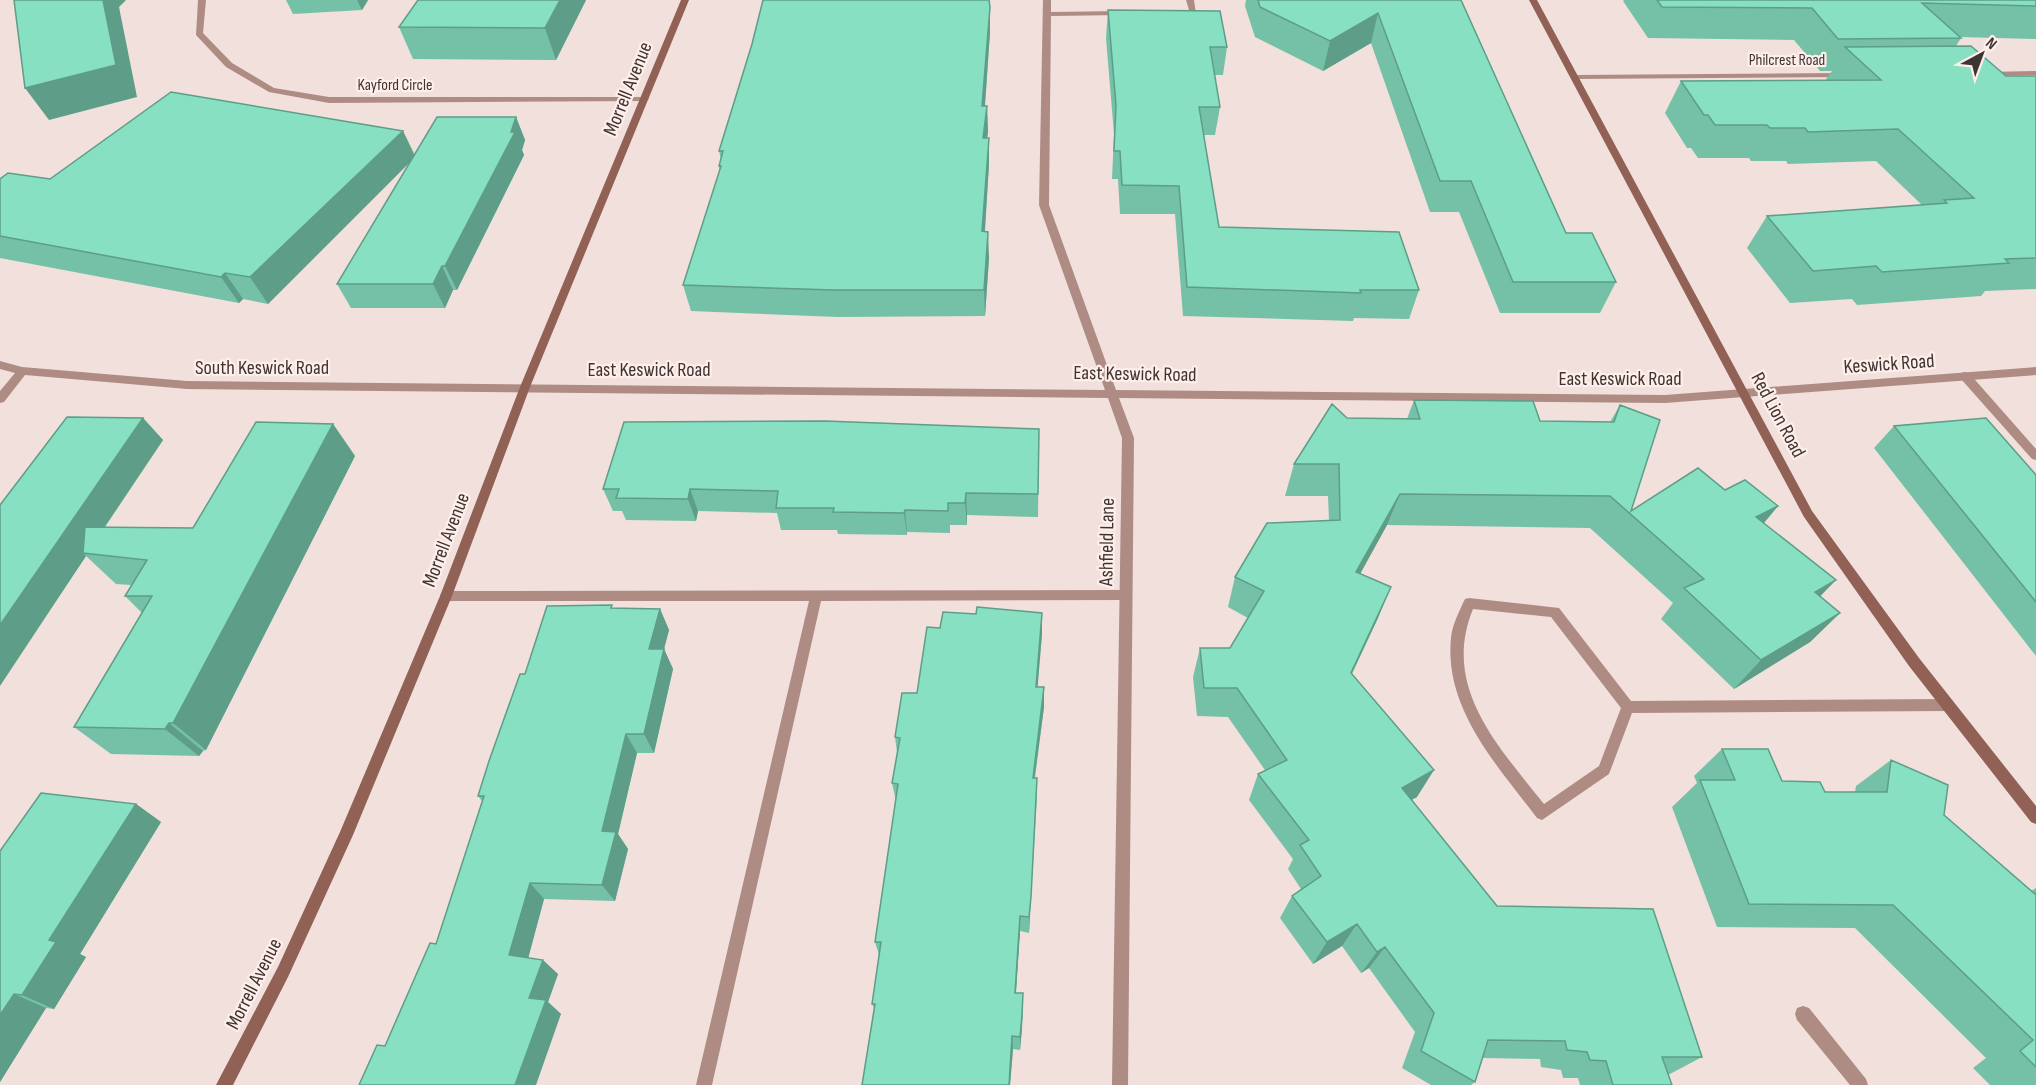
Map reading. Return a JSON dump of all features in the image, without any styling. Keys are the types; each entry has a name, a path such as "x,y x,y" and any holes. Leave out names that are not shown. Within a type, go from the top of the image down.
{"street":[{"name":"Kayford Circle","path":"202,0 199,33 229,65 273,90 328,100 645,99"},
{"name":"Morrell Avenue","path":"224,1085 284,972 446,596 525,387 685,0"},
{"name":"Ashfield Lane","path":"1047,0 1044,205 1114,392 1128,438 1120,1085"},
{"path":"1171,12 1193,12 1190,0"},
{"name":"Red Lion Road","path":"1533,0 1808,514 1914,662 2036,817"},
{"path":"1048,14 1126,13"},
{"path":"1977,74 2036,73"},
{"name":"Philcrest Road","path":"1574,77 1858,75"},
{"name":"South Keswick Road","path":"0,365 22,371 187,385 525,387"},
{"path":"0,399 22,371"},
{"name":"Keswick Road","path":"1744,393 2036,371"},
{"path":"1965,376 2036,456"},
{"name":"East Keswick Road","path":"525,387 1665,399 1744,393"},
{"path":"446,596 1126,595"},
{"path":"704,1085 816,596"},
{"path":"1470,603 1555,612 1628,706 1604,770 1542,813 1473,719 1457,676 1457,637 1470,603"},
{"path":"1628,706 1948,705"},
{"path":"1803,1014 1860,1085"}],"building":[{"path":"14,0 103,0 116,65 25,88"},
{"path":"418,0 560,0 545,28 399,27"},
{"path":"763,0 989,0 982,106 987,106 983,138 989,138 982,231 988,232 984,290 833,290 683,285 721,166 719,166 723,151 719,151"},
{"path":"1258,0 1461,0 1566,233 1592,233 1616,282 1513,282 1471,181 1440,181 1378,13 1330,41 1260,7"},
{"path":"1657,0 2036,0 2036,6 1922,3 1961,38 1838,39 1812,8 1662,7"},
{"path":"1108,10 1220,11 1227,47 1210,47 1220,107 1199,107 1219,227 1399,232 1419,290 1360,290 1361,293 1187,287 1179,186 1122,185 1120,151 1114,151 1116,105"},
{"path":"1971,46 2006,76 2036,76 2036,258 2005,259 2009,263 1882,272 1876,266 1813,271 1767,216 1947,203 1944,200 1974,198 1898,129 1808,132 1805,128 1770,128 1767,125 1715,125 1708,115 1704,115 1681,81 1881,80 1845,47"},
{"path":"171,92 403,131 250,277 225,273 221,277 0,236 0,179 8,173 50,179"},
{"path":"437,117 516,117 511,132 515,132 445,266 442,266 433,284 337,284"},
{"path":"1414,400 1533,401 1540,421 1614,422 1620,405 1660,420 1631,511 1698,468 1725,490 1745,480 1778,506 1756,517 1836,580 1815,592 1840,613 1761,660 1684,588 1704,579 1610,496 1400,494 1356,572 1391,587 1351,673 1434,770 1402,788 1497,906 1653,909 1702,1057 1662,1057 1672,1085 1613,1085 1606,1061 1590,1060 1587,1052 1567,1050 1565,1041 1488,1040 1475,1082 1421,1051 1434,1013 1385,947 1377,952 1357,924 1327,942 1292,896 1321,876 1300,845 1309,840 1258,774 1287,760 1237,688 1204,688 1200,648 1230,648 1264,591 1235,577 1267,523 1340,520 1339,464 1294,464 1332,404 1347,418 1420,419"},
{"path":"67,417 143,418 0,625 0,505"},
{"path":"1986,418 2036,475 2036,602 1894,426"},
{"path":"825,421 1039,429 1038,494 966,493 965,503 948,503 948,511 905,510 904,513 833,512 834,508 776,508 778,491 690,489 688,499 616,498 619,489 603,489 624,422"},
{"path":"256,422 333,424 173,723 169,723 165,729 74,727 152,596 125,596 147,560 83,553 85,527 193,528"},
{"path":"612,605 611,608 660,609 649,649 664,649 644,734 626,734 602,831 616,832 602,885 530,883 509,955 543,960 529,998 546,1000 515,1085 359,1085 377,1045 385,1046 430,943 436,944 484,796 478,796 489,761 520,674 525,674 547,606"},
{"path":"977,607 1042,613 1036,687 1044,687 1033,778 1037,778 1031,897 1029,917 1020,916 1015,993 1023,993 1022,1015 1020,1037 1012,1036 1009,1085 862,1085 875,1004 872,1004 881,942 875,942 898,784 892,783 900,738 895,737 902,693 917,693 927,627 940,628 943,612 976,614"},
{"path":"1722,749 1768,749 1782,781 1820,782 1825,792 1887,792 1891,760 1948,785 1944,815 2036,893 2036,1067 2020,1051 2033,1040 1893,905 1749,904 1700,780 1735,780"},
{"path":"41,793 136,804 49,940 56,942 22,995 14,994 0,1015 0,851"}]}
